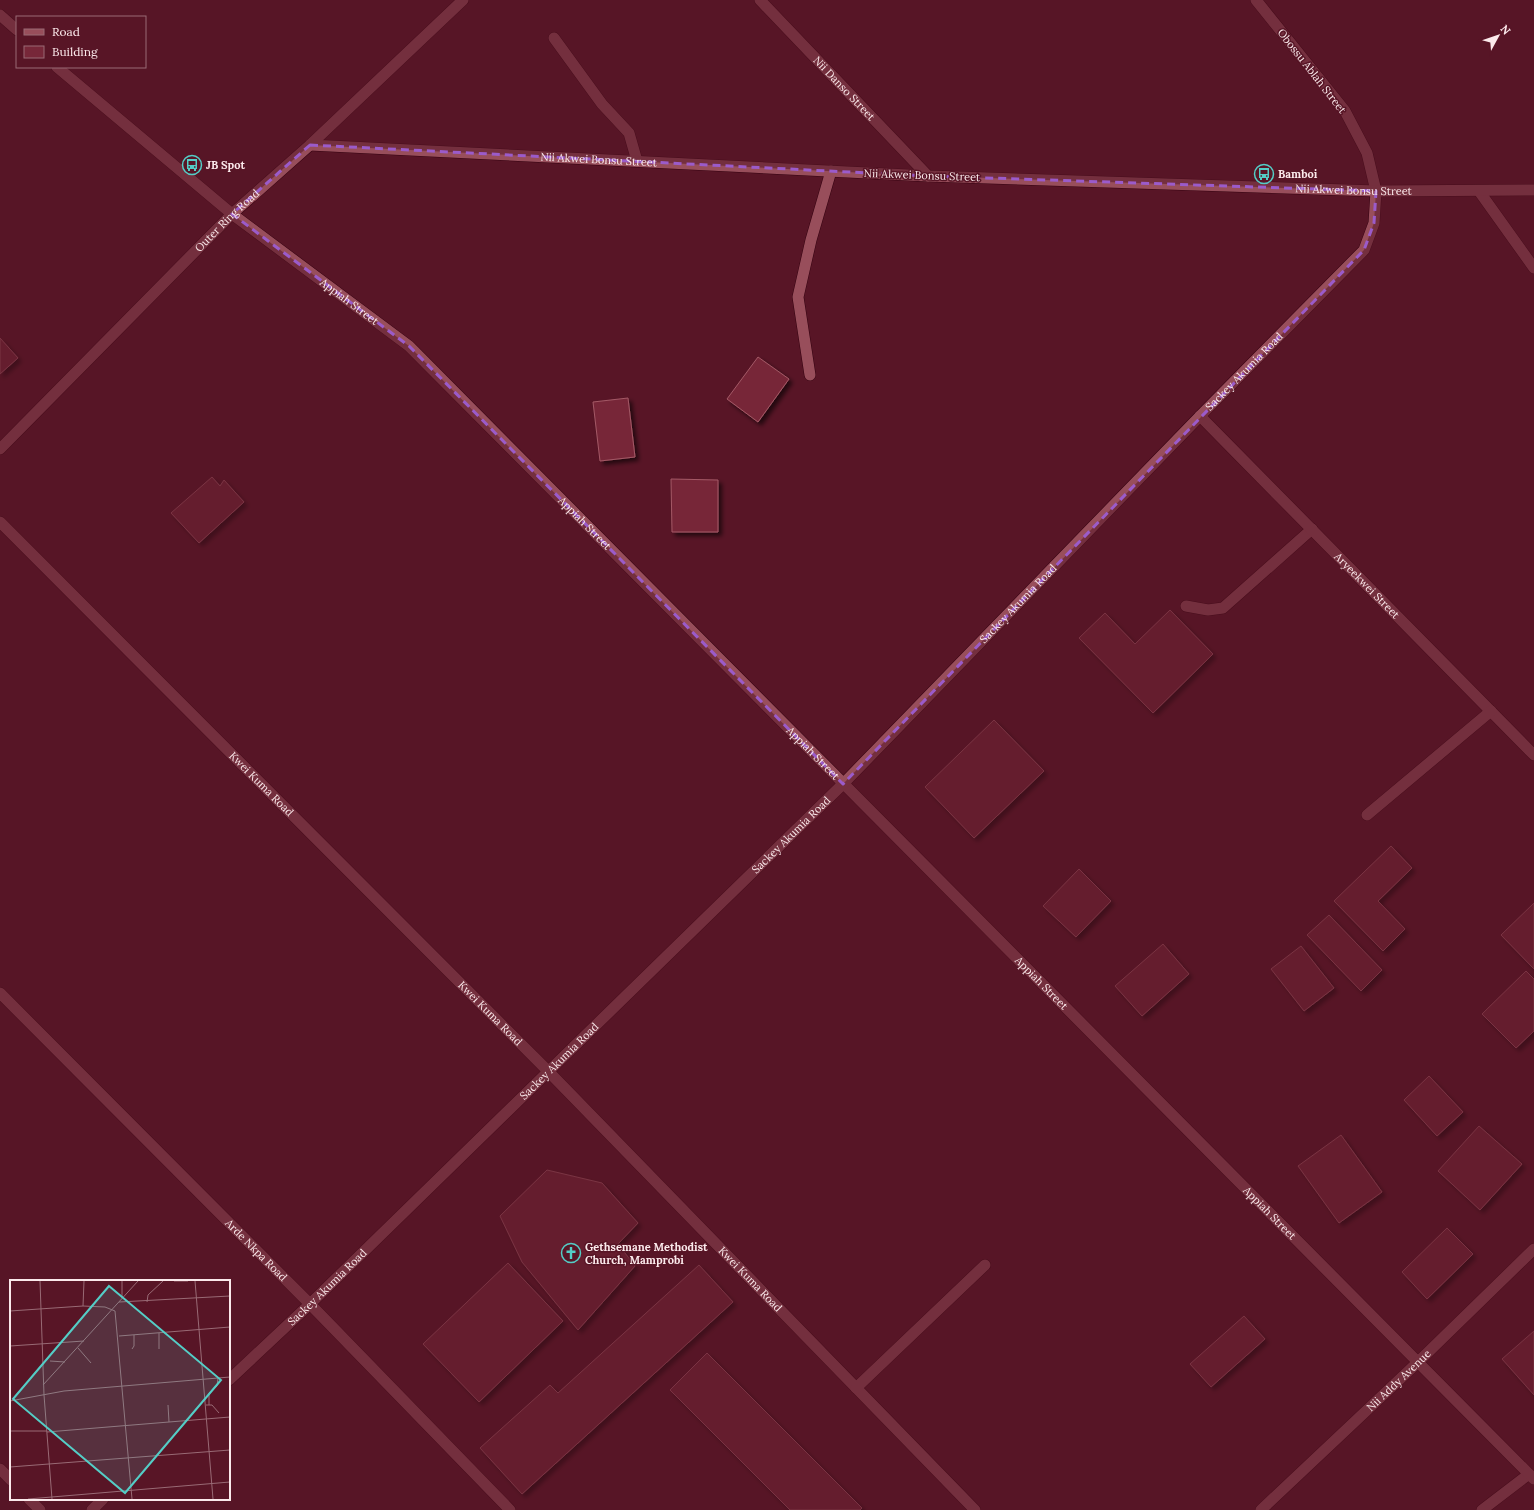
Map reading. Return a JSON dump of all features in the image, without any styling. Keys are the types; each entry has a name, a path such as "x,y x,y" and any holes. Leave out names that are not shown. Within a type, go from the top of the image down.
{"street":[{"name":"Outer Ring Road","path":"0,450 232,214 310,145 462,0"},
{"name":"Nii Danso Street","path":"760,0 928,176"},
{"name":"Obossu Ablah Street","path":"1256,0 1345,111 1367,154 1376,191"},
{"path":"0,15 16,29"},
{"path":"554,38 602,104 629,133 637,161"},
{"name":"Appiah Street","path":"58,68 232,214 409,346 1417,1363 1532,1477"},
{"name":"Nii Akwei Bonsu Street","path":"310,145 928,176 1376,191 1479,191 1532,188"},
{"path":"810,375 798,298 811,240 831,171"},
{"name":"Sackey Akumia Road","path":"230,1379 310,1304 843,784 1200,416 1364,250 1374,223 1376,191"},
{"path":"1479,191 1534,268"},
{"name":"Aryeekwei Street","path":"1200,416 1534,755"},
{"name":"Kwei Kuma Road","path":"0,522 548,1071 975,1510"},
{"path":"1186,606 1208,610 1223,608 1312,529"},
{"path":"1367,815 1491,711"},
{"name":"Arde Nkpa Road","path":"0,993 310,1304 510,1510"},
{"name":"Nii Addy Avenue","path":"1261,1510 1417,1363 1534,1248"},
{"path":"856,1388 985,1265"},
{"path":"0,1469 10,1479"},
{"path":"1482,1510 1532,1477"},
{"path":"30,1500 40,1510"},
{"path":"92,1510 102,1500"}],"highlighted area":[{"path":"310,145 928,176 1376,191 1374,223 1364,250 843,784 409,346 232,214"}],"building":[{"path":"0,338 18,358 0,374"},
{"path":"758,357 789,379 758,422 727,399"},
{"path":"628,398 635,457 600,461 593,402"},
{"path":"212,477 220,486 224,480 244,502 199,543 171,513"},
{"path":"671,479 718,480 718,532 672,532"},
{"path":"1170,610 1213,654 1153,713 1079,638 1105,613 1135,644"},
{"path":"994,720 1044,771 974,838 925,787"},
{"path":"1391,846 1412,868 1378,901 1405,929 1383,951 1334,901"},
{"path":"1079,869 1111,901 1076,937 1043,906"},
{"path":"1534,903 1534,969 1501,935"},
{"path":"1329,915 1382,970 1361,991 1307,935"},
{"path":"1163,944 1189,974 1142,1016 1115,986"},
{"path":"1301,946 1334,988 1304,1011 1271,969"},
{"path":"1526,971 1534,979 1534,1031 1516,1048 1482,1014"},
{"path":"1429,1076 1463,1112 1437,1136 1404,1100"},
{"path":"1479,1126 1522,1164 1480,1210 1438,1171"},
{"path":"1341,1135 1382,1192 1339,1223 1298,1166"},
{"name":"Gethsemane Methodist Church, Mamprobi","path":"547,1170 602,1183 638,1223 618,1244 635,1266 578,1330 522,1262 500,1216"},
{"path":"1447,1228 1473,1254 1427,1299 1402,1272"},
{"path":"508,1263 563,1321 479,1402 423,1344"},
{"path":"699,1265 733,1302 522,1494 480,1448 550,1385 558,1393"},
{"path":"1244,1316 1265,1339 1211,1387 1190,1364"},
{"path":"1534,1331 1534,1395 1502,1359"},
{"path":"707,1353 862,1508 860,1510 790,1510 670,1390"}],"place":[{"name":"JB Spot","path":"192,165"},
{"name":"Bamboi","path":"1264,174"},
{"name":"Gethsemane Methodist Church, Mamprobi","path":"571,1253"}]}
